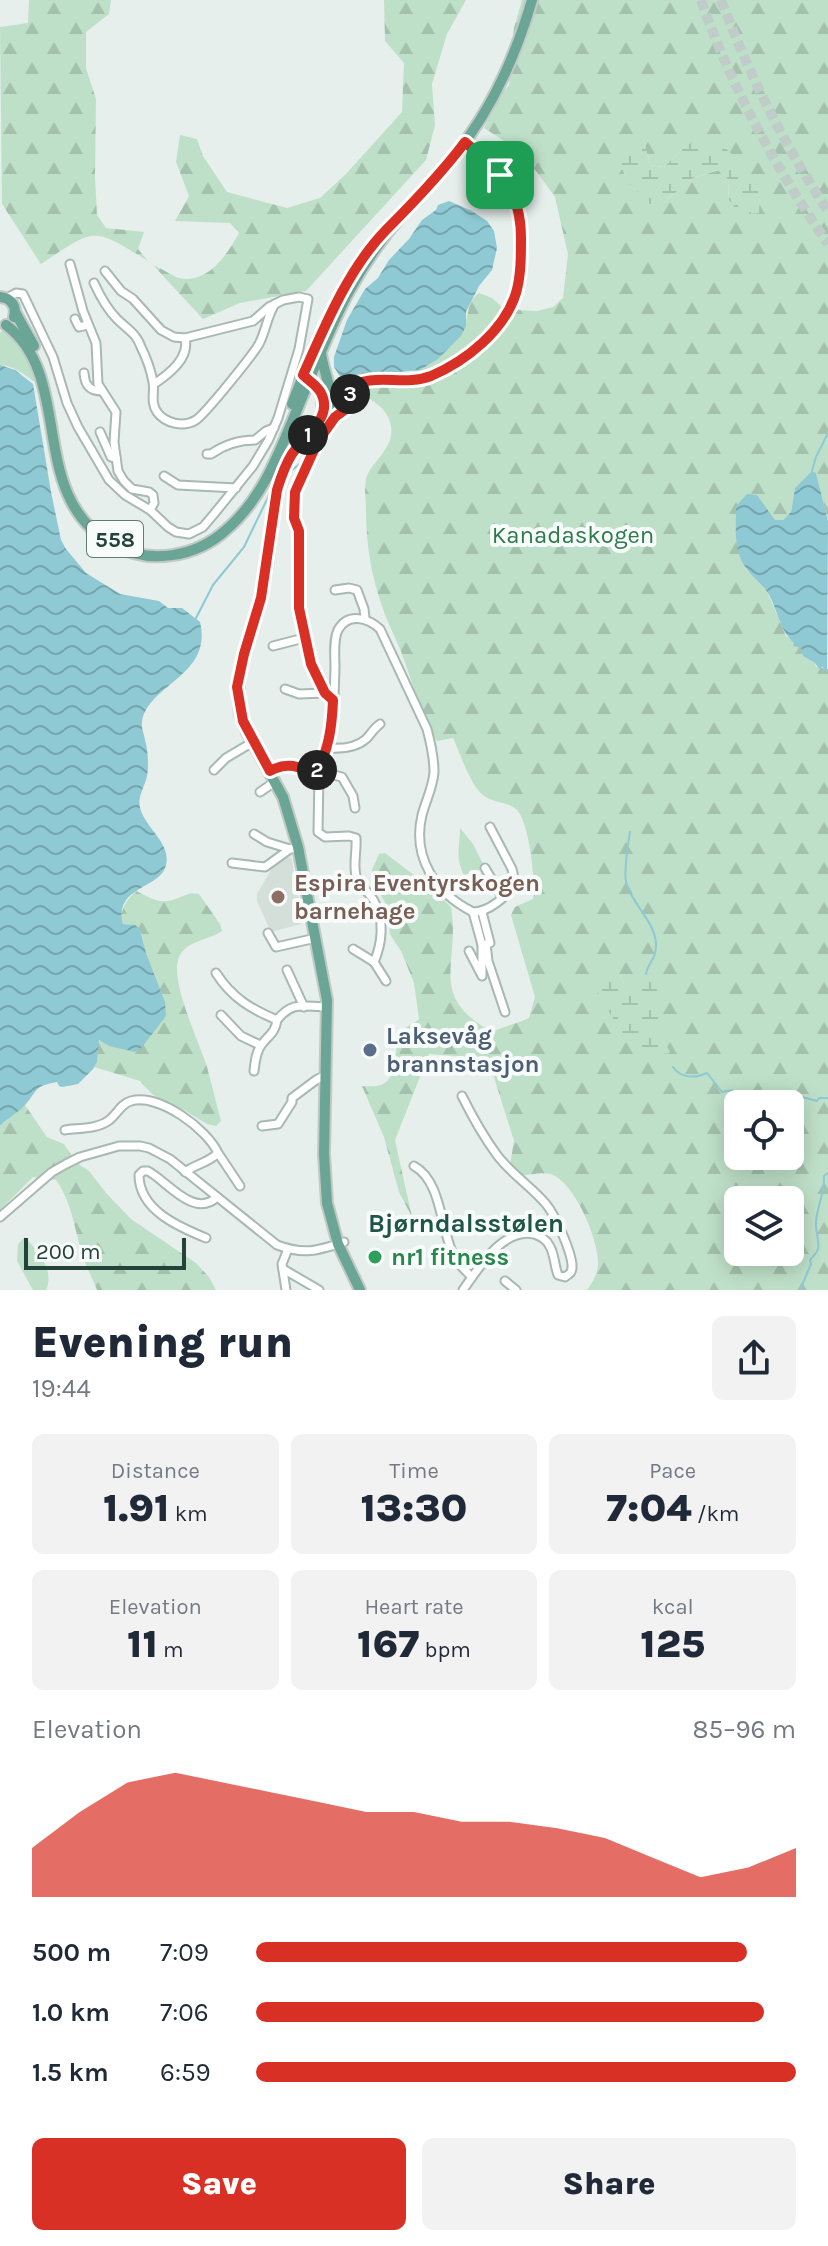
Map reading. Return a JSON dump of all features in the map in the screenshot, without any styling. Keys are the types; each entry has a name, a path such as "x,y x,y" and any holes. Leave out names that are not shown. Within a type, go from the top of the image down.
{"main road":[{"name":"558","path":"9,303 44,369 65,467 78,502 87,516 108,534 144,549 166,550 207,536 233,515 254,488 349,292 395,223 465,142 504,74 532,0"},
{"name":"558","path":"9,303 12,321 2,326 24,341 38,372 59,468 73,506 97,534 129,552 160,556 180,554 200,547 224,532 246,509 265,481 297,409 325,323 343,290 386,230 395,223"},
{"path":"320,351 326,396"},
{"path":"308,377 323,382 329,410 297,446 277,490 261,598 237,687 243,721 289,812 294,848 316,938 327,1007 327,1203 360,1290"},
{"path":"297,409 304,402 312,400 318,402 321,417"},
{"path":"341,1243 367,1290"}],"street":[{"path":"326,396 366,380 409,381 433,375 478,347 498,326 510,307 518,281 520,217 504,179 465,142"},
{"path":"70,264 96,343 98,384 116,412 118,471 132,489 153,495 154,503 150,510"},
{"path":"9,303 25,299 53,357 78,427 109,480 176,532 189,534 203,527 260,456 274,428 299,349 308,299 288,298 277,302 253,321 185,338 174,337 161,330 105,271"},
{"path":"94,283 102,300 141,345 154,384 152,402 155,409 177,424 198,418 256,349 277,302"},
{"path":"75,319 79,327 88,325"},
{"path":"154,384 172,370 185,354 185,338"},
{"path":"84,373 88,387 102,391"},
{"path":"333,700 325,693 311,664 304,638 299,608 299,531 294,518 295,492 318,441 335,417 350,406 348,389"},
{"path":"207,454 242,440 255,440 274,428"},
{"path":"100,432 111,457 116,458"},
{"path":"164,476 178,485 236,488"},
{"path":"335,590 357,590 365,618"},
{"path":"374,962 381,943 377,907 356,875 356,838 325,837 318,832 318,772 332,722 338,630 351,619 365,618 380,629 427,729 434,760 432,784 419,833 422,858 427,872 437,884 477,912 490,943 484,944"},
{"path":"273,646 304,638"},
{"path":"285,689 299,694 325,693"},
{"path":"327,748 341,749 358,744 380,724"},
{"path":"214,770 226,758 253,742"},
{"path":"260,792 283,765 289,764 342,777 353,796 355,808"},
{"path":"477,912 512,888 515,877 490,827"},
{"path":"254,834 267,842 294,848"},
{"path":"232,863 265,867 294,848"},
{"path":"485,868 502,897"},
{"path":"268,933 272,948 316,938"},
{"path":"469,951 482,976 484,944"},
{"path":"484,944 505,1012"},
{"path":"353,949 374,962 386,981"},
{"path":"287,970 304,1007"},
{"path":"216,973 235,997 254,1011 277,1020"},
{"path":"254,1071 260,1045 272,1036 277,1020 287,1009 294,1006 327,1007"},
{"path":"221,1015 241,1036 260,1045"},
{"path":"262,1126 278,1124 292,1098 326,1075"},
{"path":"462,1096 497,1154 549,1209 572,1264 568,1276 558,1275 549,1243 538,1236 521,1234 497,1248 463,1290"},
{"path":"65,1130 101,1125 126,1103 147,1099 171,1107 213,1143 240,1186"},
{"path":"0,1217 59,1168 80,1157 119,1146 149,1148 170,1159 268,1239 288,1249 310,1252 341,1243"},
{"path":"185,1172 210,1161 218,1153"},
{"path":"414,1166 422,1171 439,1203 454,1256 472,1277"},
{"path":"206,1238 159,1213 141,1187 139,1175 148,1171 171,1191 200,1204 207,1204 217,1197"},
{"path":"286,1290 282,1261 288,1249"},
{"path":"283,1269 319,1290"},
{"path":"505,1281 516,1290"}],"shaded area":[{"name":"Espira Eventyrskogen barnehage","path":"290,857 303,920 301,924 271,932 257,901 257,894 275,863"}],"green space":[{"path":"29,0 111,0 109,14 86,32 86,68 96,99 97,215 106,228 144,232 138,249 148,261 115,242 94,236 73,243 41,264 2,204 0,27 28,23"},
{"path":"384,0 466,0 447,34 432,84 435,125 426,160 306,291 240,303 203,319 153,265 176,277 197,277 222,259 239,233 230,223 175,221 189,196 176,162 180,135 197,139 203,156 227,192 287,208 320,198 402,112 404,63 385,41"},
{"name":"Kanadaskogen","path":"522,0 828,0 828,521 816,474 795,488 791,512 783,520 775,521 736,506 737,545 746,569 767,591 786,636 801,648 803,656 815,663 816,667 828,669 828,1290 587,1290 598,1269 598,1261 594,1239 583,1212 560,1179 547,1173 519,1176 510,1165 514,1141 493,1074 469,1066 467,1057 429,1054 395,1140 412,1217 399,1192 384,1137 362,1086 379,1086 387,1081 394,1068 399,1037 419,1019 414,983 402,953 390,934 388,908 372,879 372,870 379,854 385,853 451,907 450,977 459,1005 472,1018 492,1032 529,1018 535,997 511,915 515,907 533,899 532,867 525,825 516,809 486,797 478,789 453,738 437,741 422,710 378,595 368,547 366,479 389,442 391,426 378,405 341,385 361,372 412,372 428,365 458,337 471,302 479,293 492,298 502,307 515,310 537,311 553,307 563,298 568,254 555,197 523,153 484,128 509,85 514,28","holes":["642,135 650,165 664,167 686,145 760,195 728,199 729,180 719,170 693,178 663,203 624,174","616,968 625,985 670,1052 624,1037"]},
{"path":"642,134 650,165 664,167 686,145 712,137 732,154 760,195 759,213 741,215 728,199 729,180 718,170 693,178 663,203 650,204 629,183 621,167 625,145"},
{"path":"2,331 12,333 29,358 37,381 13,368 0,365"},
{"path":"460,828 473,844 485,868 464,875 459,857"},
{"path":"136,891 163,901 199,894 220,924 222,931 189,946 180,955 177,965 181,994 207,1067 221,1121 216,1126 165,1103 140,1081 94,1067 98,1041 104,1041 146,953 139,929 123,924 122,919 124,906"},
{"path":"616,968 625,985 649,979 657,990 662,1040 671,1053 644,1056 624,1037 598,993 598,975"},
{"path":"25,1105 47,1137 64,1144 77,1163 89,1171 131,1219 196,1263 216,1290 97,1290 84,1260 66,1199 56,1180 33,1177 0,1210 0,1126"},
{"path":"25,1237 47,1268 46,1290 33,1290 17,1261 18,1244"}],"water":[{"path":"449,201 487,221 494,231 497,248 492,270 479,286 466,312 466,326 461,336 438,359 420,370 361,372 341,385 341,378 334,367 334,357 347,320 365,289 378,278 422,220 438,205"},
{"path":"0,365 15,370 33,384 51,492 61,540 66,549 86,573 120,594 159,601 168,608 182,608 200,622 201,640 197,655 189,667 155,698 142,722 148,768 140,806 167,857 162,873 131,895 122,912 123,924 135,925 140,929 165,1002 166,1016 135,1052 109,1046 99,1040 97,1062 78,1084 62,1087 57,1082 41,1086 23,1107 0,1126"},
{"path":"812,471 816,473 828,521 827,671 823,667 819,669 803,656 801,648 793,646 768,593 742,561 736,538 736,506 747,494 757,495 775,520 783,520 791,512 795,488"}],"waterway":[{"path":"332,391 341,385"},
{"path":"812,471 828,433"},
{"path":"285,476 308,457"},
{"path":"196,618 213,585 244,547 272,489"},
{"path":"630,832 626,882 652,928 656,945 646,974"},
{"path":"673,1067 680,1074 689,1076 707,1073 722,1092 733,1090 736,1094 746,1093 759,1098 771,1094 794,1095 817,1101 828,1098"},
{"path":"800,1290 810,1260 818,1249 817,1216 824,1176 828,1173"}],"tunnel":[{"path":"701,0 726,64 756,126 828,244"},
{"path":"721,0 768,108 828,211"}],"place":[{"name":"Espira Eventyrskogen barnehage","path":"278,897"},
{"name":"Laksevåg brannstasjon","path":"370,1050"},
{"name":"nr1 fitness","path":"375,1257"}],"district":[{"name":"Bjørndalsstølen","path":"466,1223"}],"route":[{"path":"465,142 500,175 507,185 521,223 518,281 515,296 504,317 478,347 433,375 409,381 366,380 348,389 350,406 335,417 318,441 296,487 294,518 299,531 299,608 311,664 325,693 333,700 332,722 324,758 317,771 289,764 270,771 247,732 237,687 261,598 277,490 288,460 320,422 323,412 323,396 303,375 325,323 358,267 386,230 433,182 465,142"}]}
